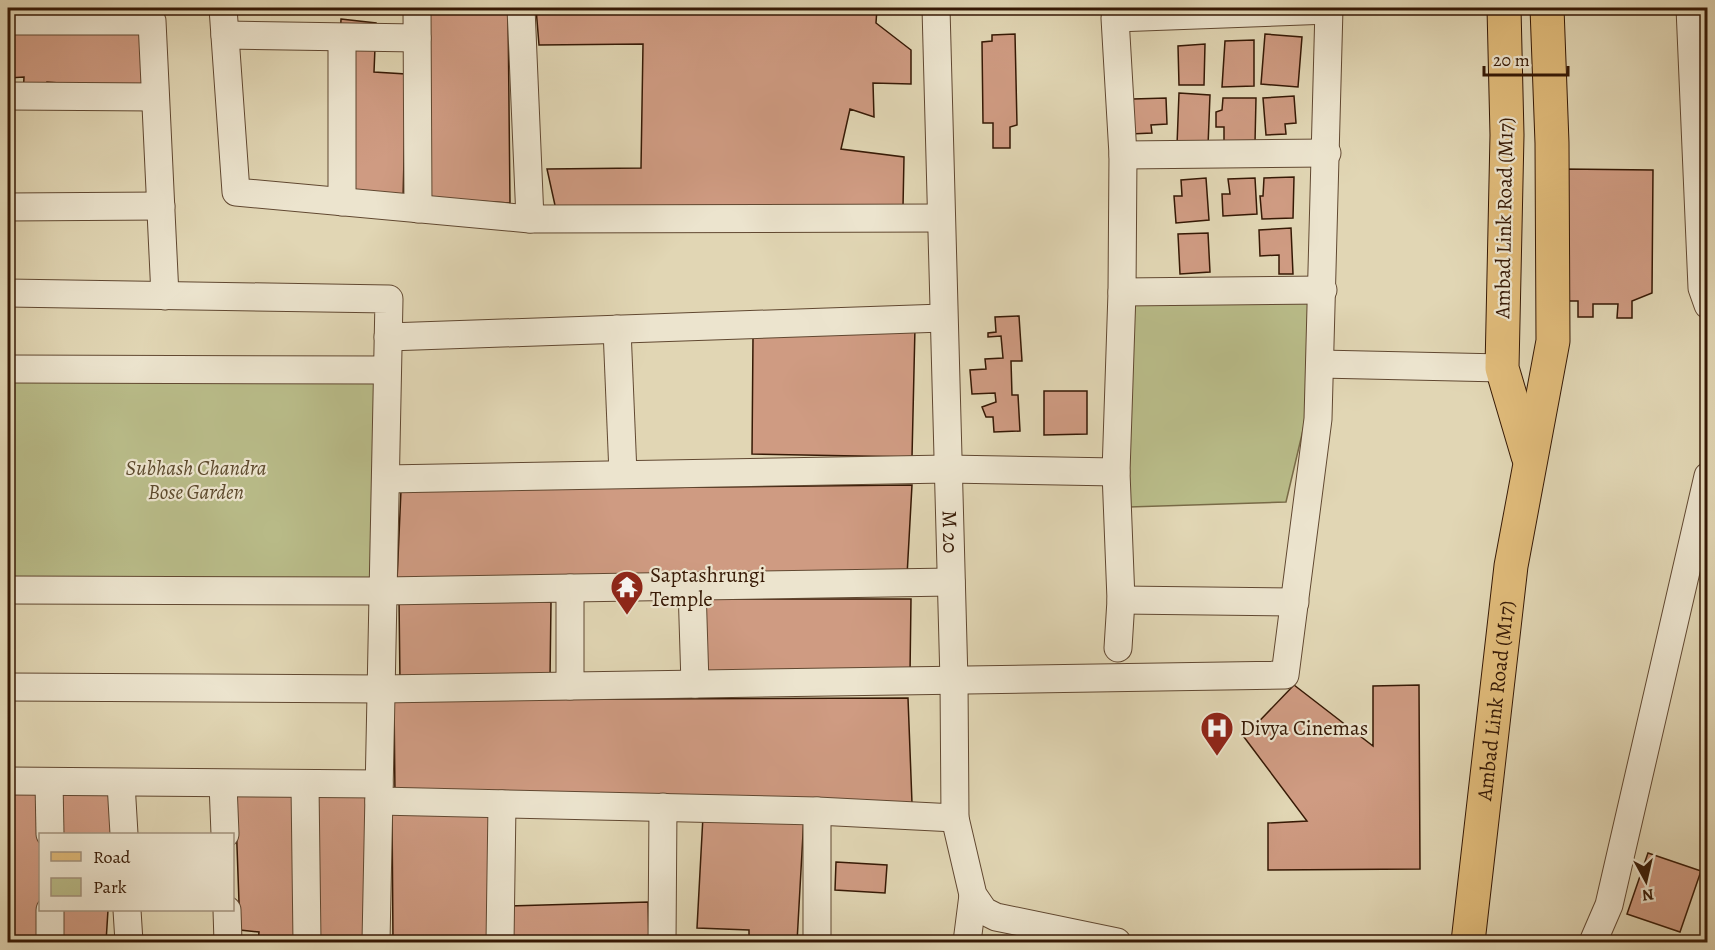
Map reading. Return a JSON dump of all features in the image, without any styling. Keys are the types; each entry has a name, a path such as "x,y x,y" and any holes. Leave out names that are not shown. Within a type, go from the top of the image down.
{"main road":[{"name":"Ambad Link Road (M17)","path":"1504,8 1507,135 1502,368 1529,461"},
{"name":"Ambad Link Road (M17)","path":"1468,942 1511,566 1553,341 1552,143 1547,8"}],"street":[{"path":"223,8 236,192 530,219 941,218"},
{"path":"417,8 418,209"},
{"path":"521,8 530,219"},
{"name":"M 20","path":"936,8 954,681 955,818 973,895"},
{"path":"1690,8 1702,288 1707,305"},
{"path":"8,687 381,689 1285,675 1318,419 1327,153 1329,9 1114,18 1123,155 1122,292 1116,472 1121,600 1118,648"},
{"path":"8,21 152,21 165,296"},
{"path":"225,35 417,38"},
{"path":"342,38 342,202"},
{"path":"8,96 155,97"},
{"path":"1123,155 1327,153"},
{"path":"8,207 160,206"},
{"path":"1122,292 1323,291"},
{"path":"8,293 389,299 376,942"},
{"path":"388,337 943,318"},
{"path":"617,329 623,474"},
{"path":"1320,364 1502,368"},
{"path":"8,369 387,370"},
{"path":"386,478 947,469 1116,472"},
{"path":"1593,942 1609,905 1707,476"},
{"path":"8,590 383,591 951,582"},
{"path":"692,587 695,684"},
{"path":"570,588 570,686"},
{"path":"1121,600 1294,602"},
{"path":"8,781 305,785 502,804 817,811 955,818"},
{"path":"49,782 50,833"},
{"path":"121,783 124,833"},
{"path":"223,784 225,833"},
{"path":"305,785 307,942"},
{"path":"500,942 502,804"},
{"path":"662,942 663,807"},
{"path":"817,811 817,942"},
{"path":"968,942 973,895"},
{"path":"973,895 984,911 996,917 1118,942"},
{"path":"50,911 50,942"},
{"path":"127,911 129,942"},
{"path":"227,911 228,942"}],"green space":[{"path":"1127,300 1312,300 1312,392 1286,502 1129,507"},
{"name":"Subhash Chandra Bose Garden","path":"8,369 387,370 383,591 8,590"}],"building":[{"path":"146,8 211,8 211,13 146,14"},
{"path":"231,8 400,8 400,14 231,10"},
{"path":"425,8 508,8 510,203 426,198"},
{"path":"536,8 877,8 876,23 911,50 911,84 873,83 874,117 850,109 841,149 904,157 903,207 558,219 547,169 641,168 643,44 539,45"},
{"path":"341,19 376,23 374,72 406,74 403,201 334,195"},
{"path":"8,25 143,25 142,89 47,82 47,93 23,96 24,77 8,78"},
{"path":"1015,34 1017,125 1010,127 1010,148 993,148 993,123 983,123 982,42 992,41 992,35"},
{"path":"1265,34 1302,37 1298,87 1261,84"},
{"path":"1254,40 1254,86 1222,87 1225,41"},
{"path":"1205,44 1204,85 1179,85 1178,46"},
{"path":"1179,93 1210,95 1208,146 1177,145"},
{"path":"1294,96 1296,123 1285,124 1286,134 1266,135 1263,98"},
{"path":"1166,98 1167,124 1151,125 1152,133 1130,134 1133,99"},
{"path":"1223,98 1256,98 1255,143 1224,143 1224,127 1216,127 1216,112 1222,110"},
{"path":"1563,169 1653,170 1652,293 1632,301 1632,318 1617,318 1618,304 1593,304 1593,317 1578,317 1578,301 1562,301"},
{"path":"1294,177 1293,218 1262,219 1260,196 1263,196 1264,178"},
{"path":"1206,178 1209,220 1176,223 1174,196 1182,196 1181,180"},
{"path":"1255,178 1257,214 1223,216 1222,194 1230,194 1228,179"},
{"path":"1291,228 1293,274 1279,274 1279,255 1260,256 1259,230"},
{"path":"1208,233 1210,272 1180,274 1178,234"},
{"path":"1019,316 1022,361 1011,361 1012,395 1018,395 1020,431 994,432 993,417 986,417 982,407 996,402 995,393 972,394 970,370 986,369 985,359 1003,358 1001,336 988,337 988,333 996,332 995,317"},
{"path":"915,327 912,457 752,454 753,337"},
{"path":"1044,391 1087,391 1087,434 1044,435"},
{"path":"912,485 907,576 397,581 401,490"},
{"path":"399,598 551,602 550,680 400,683"},
{"path":"698,599 911,599 910,674 701,677"},
{"path":"1294,685 1373,746 1373,686 1419,685 1420,869 1268,870 1268,823 1307,821 1244,737"},
{"path":"908,698 912,803 395,796 394,700"},
{"path":"8,790 42,790 42,833 39,833 39,911 43,911 43,942 8,942"},
{"path":"60,791 114,791 112,833 59,833"},
{"path":"235,791 293,796 294,942 258,942 259,932 240,930"},
{"path":"368,791 365,942 316,942 316,792"},
{"path":"392,811 492,811 494,942 393,942"},
{"path":"703,816 804,816 797,942 749,942 749,930 697,928"},
{"path":"1648,853 1701,871 1680,932 1627,914"},
{"path":"836,862 887,865 885,893 835,890"},
{"path":"648,902 649,942 509,942 509,906"},
{"path":"58,911 108,911 106,942 58,942"}],"place":[{"name":"Saptashrungi Temple","path":"627,616"},
{"name":"Divya Cinemas","path":"1217,757"}]}
